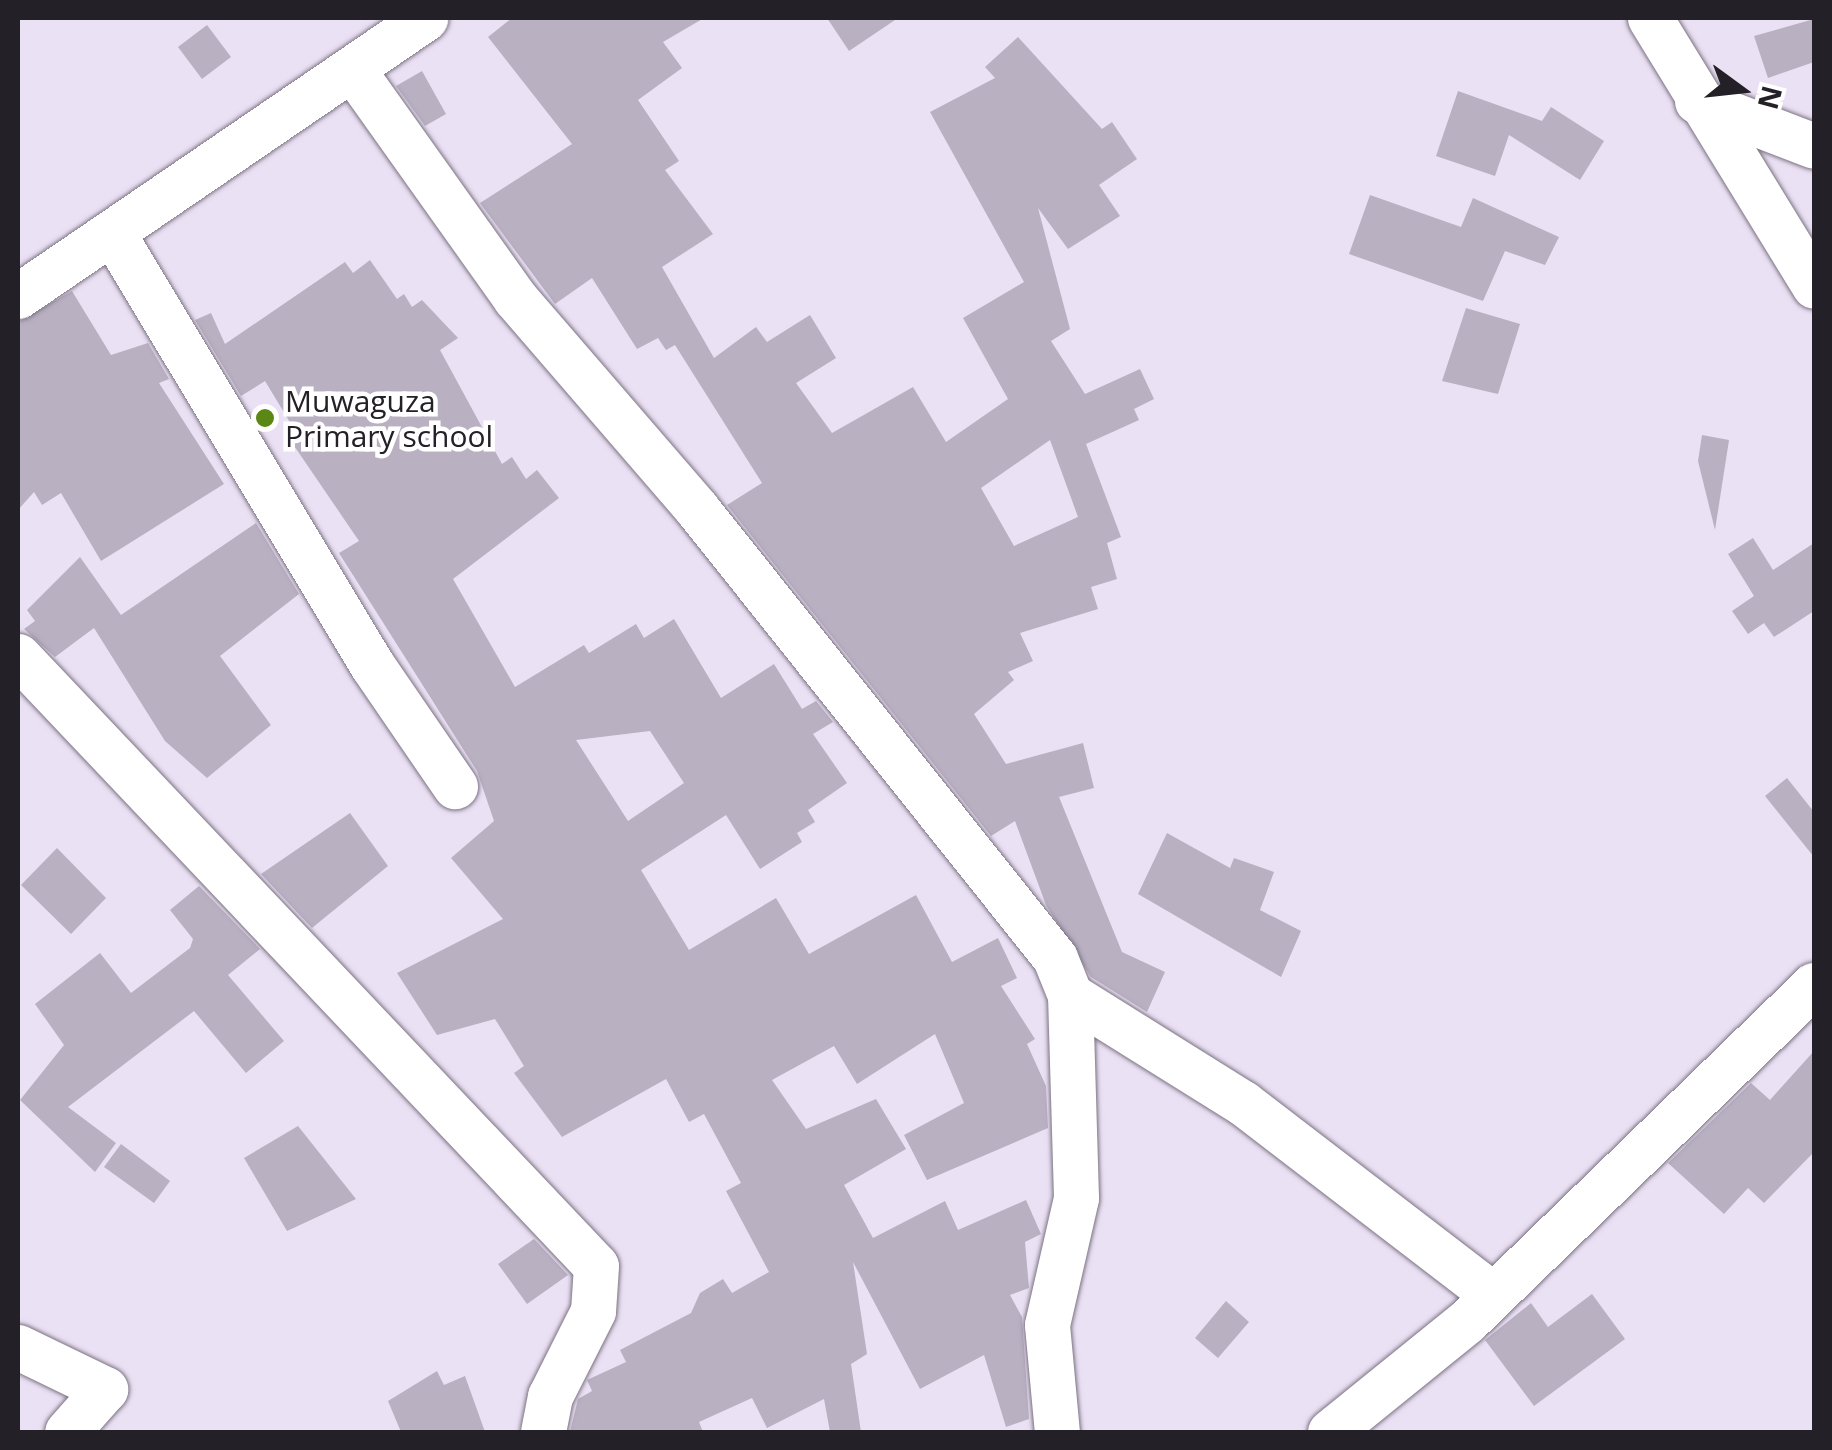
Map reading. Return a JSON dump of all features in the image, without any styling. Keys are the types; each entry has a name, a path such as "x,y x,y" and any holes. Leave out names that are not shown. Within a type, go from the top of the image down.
{"street":[{"path":"18,296 425,18"},
{"path":"1650,18 1814,286"},
{"path":"354,70 515,298 698,510 1055,958 1070,995 1076,1198 1046,1325 1056,1432"},
{"path":"1698,101 1814,146"},
{"path":"112,232 372,664 455,786"},
{"path":"18,656 596,1266 594,1311 550,1396 543,1432"},
{"path":"1330,1432 1492,1295 1814,985"},
{"path":"1070,995 1243,1104 1492,1295"},
{"path":"18,1346 105,1389 66,1432"}],"building":[{"path":"512,18 704,18 663,42 682,68 638,100 679,161 665,170 713,234 662,267 714,358 756,327 767,342 810,315 836,358 796,383 832,433 913,387 946,442 1008,399 963,318 1024,282 930,112 995,78 985,67 1018,37 1102,129 1112,122 1137,159 1099,185 1120,216 1068,249 1038,208 1070,329 1051,341 1085,394 1140,369 1154,399 1134,409 1139,420 1086,444 1121,537 1107,543 1117,579 1091,587 1098,609 1020,633 1033,661 1008,672 1014,680 974,714 1006,764 1083,743 1094,788 1059,797 1122,952 1165,972 1147,1012 1091,977 1046,905 1015,821 991,836 727,505 762,483 675,345 666,350 658,338 637,349 592,278 555,304 480,203 572,144 488,37","holes":["1050,440 1078,517 1014,546 981,488"]},
{"path":"827,18 898,18 849,51"},
{"path":"1814,19 1814,62 1768,78 1754,36"},
{"path":"207,25 231,57 202,79 178,47"},
{"path":"422,71 446,114 425,126 396,86"},
{"path":"1458,91 1542,121 1551,107 1604,141 1580,180 1509,135 1495,176 1436,156"},
{"path":"1370,195 1461,227 1473,198 1559,237 1545,265 1505,251 1483,301 1349,254"},
{"path":"370,260 397,299 404,294 412,307 422,300 458,338 440,350 502,464 512,457 526,479 537,470 559,498 453,579 515,687 584,645 589,653 636,624 644,638 674,619 721,698 774,664 802,709 816,701 833,722 813,734 847,783 808,810 815,822 797,833 802,842 760,869 726,815 641,870 689,950 776,898 809,954 916,895 952,962 998,938 1017,978 1001,986 1035,1039 1027,1044 1046,1086 1048,1128 927,1180 904,1135 964,1103 935,1034 857,1084 834,1046 772,1080 806,1129 876,1099 906,1149 844,1185 873,1238 945,1201 958,1230 1026,1200 1041,1234 1025,1242 1029,1288 1010,1295 1022,1317 1029,1419 1006,1427 984,1355 920,1389 853,1262 867,1354 851,1364 861,1432 830,1432 824,1399 767,1428 752,1398 699,1422 703,1432 570,1432 578,1399 592,1391 587,1380 626,1362 620,1350 691,1313 700,1293 723,1279 732,1293 769,1272 726,1191 741,1183 704,1114 689,1122 666,1079 562,1137 514,1073 524,1066 495,1019 437,1035 397,973 503,919 451,858 494,821 477,771 339,553 359,541 286,434 294,429 265,381 241,396 195,320 211,313 225,344 345,262 353,273","holes":["650,731 684,783 628,821 576,740"]},
{"path":"72,291 111,355 148,343 169,379 159,383 224,484 101,561 61,493 42,505 34,492 18,510 18,322"},
{"path":"1466,308 1520,324 1498,394 1442,381"},
{"path":"1702,435 1729,440 1715,530 1698,461"},
{"path":"256,523 299,594 220,656 271,725 207,778 165,741 94,628 55,657 24,629 35,621 27,610 80,557 121,615"},
{"path":"1753,538 1773,570 1814,543 1814,611 1774,637 1764,623 1748,634 1732,611 1754,596 1728,554"},
{"path":"1787,778 1814,812 1814,857 1765,796"},
{"path":"350,813 388,866 312,928 261,874"},
{"path":"1167,833 1230,868 1234,858 1274,872 1260,910 1301,931 1281,977 1138,894"},
{"path":"57,848 106,898 71,934 21,885"},
{"path":"199,886 260,949 228,975 284,1041 246,1073 194,1011 68,1107 116,1143 95,1172 20,1100 64,1045 35,1004 100,953 131,993 190,948 193,939 170,910"},
{"path":"1814,1051 1814,1152 1764,1203 1748,1188 1724,1214 1668,1163 1751,1083 1770,1100"},
{"path":"298,1126 356,1199 287,1231 244,1158"},
{"path":"121,1144 170,1181 154,1203 104,1167"},
{"path":"534,1239 568,1275 527,1304 498,1264"},
{"path":"1592,1294 1625,1339 1534,1406 1485,1340 1531,1303 1548,1327"},
{"path":"1226,1301 1249,1322 1218,1358 1195,1338"},
{"path":"437,1371 444,1385 465,1376 485,1432 401,1432 388,1401"}],"place":[{"name":"Muwaguza Primary school","path":"265,418"}]}
